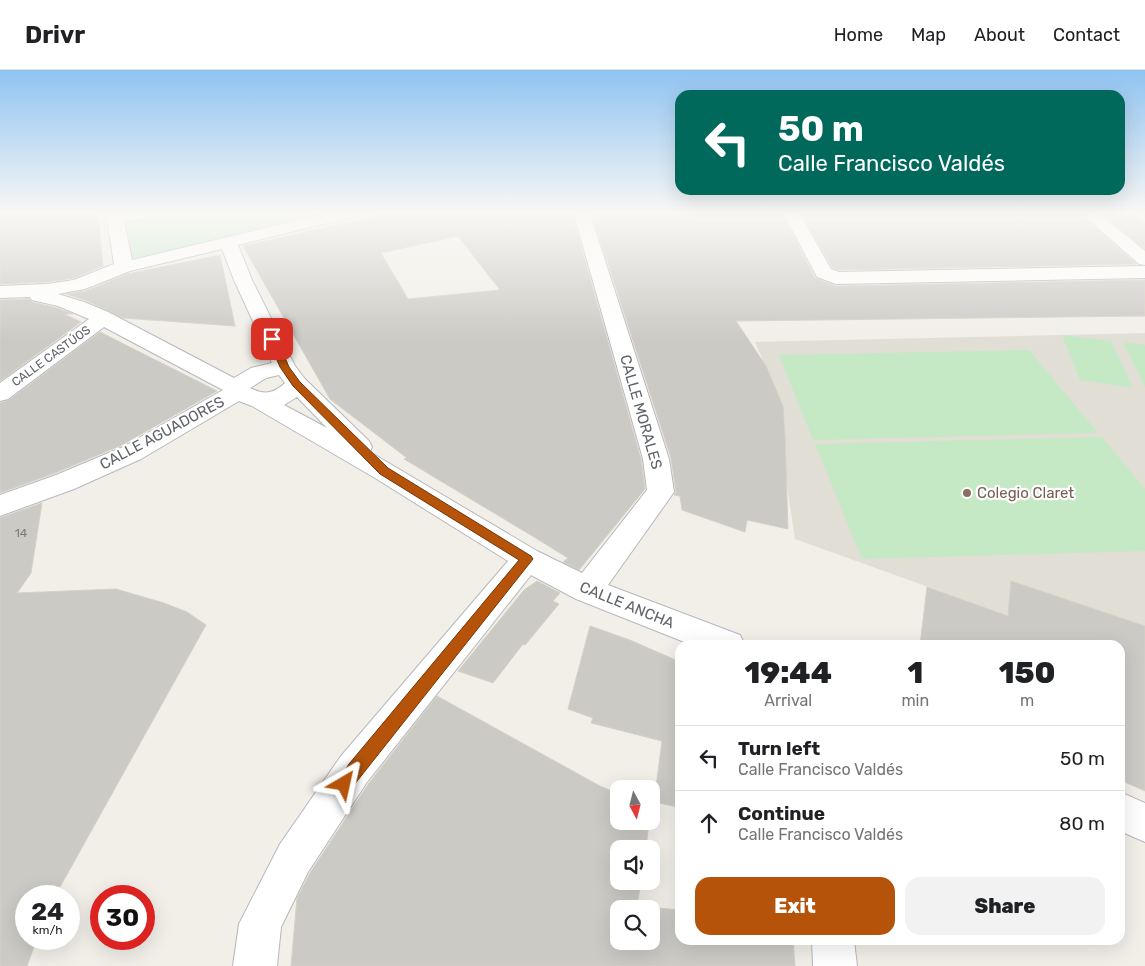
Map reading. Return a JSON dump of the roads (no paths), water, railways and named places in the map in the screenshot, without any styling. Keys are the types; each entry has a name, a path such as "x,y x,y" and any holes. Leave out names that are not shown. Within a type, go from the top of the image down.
{"street":[{"path":"122,256 124,267"},
{"path":"0,292 47,290 78,285 124,267 171,256"},
{"path":"233,256 243,280 291,376 384,471"},
{"name":"CALLE MORALES","path":"587,590 661,492 656,459 595,256"},
{"path":"814,256 824,274 836,278 1144,262"},
{"path":"72,304 78,294 78,285"},
{"path":"0,292 52,298 72,304 103,318 384,471"},
{"name":"CALLE CASTÚOS","path":"0,394 103,318"},
{"path":"245,394 264,372 291,376"},
{"path":"245,394 274,400 289,394 291,376"},
{"name":"CALLE AGUADORES","path":"0,506 65,482 132,453 245,394"},
{"name":"CALLE ANCHA","path":"384,471 527,559 587,590 717,640"},
{"path":"255,966 260,924 294,858 354,769 527,559"},
{"path":"1125,814 1145,822"},
{"path":"833,945 835,966"}],"place":[{"name":"Colegio Claret","path":"967,493"}]}
